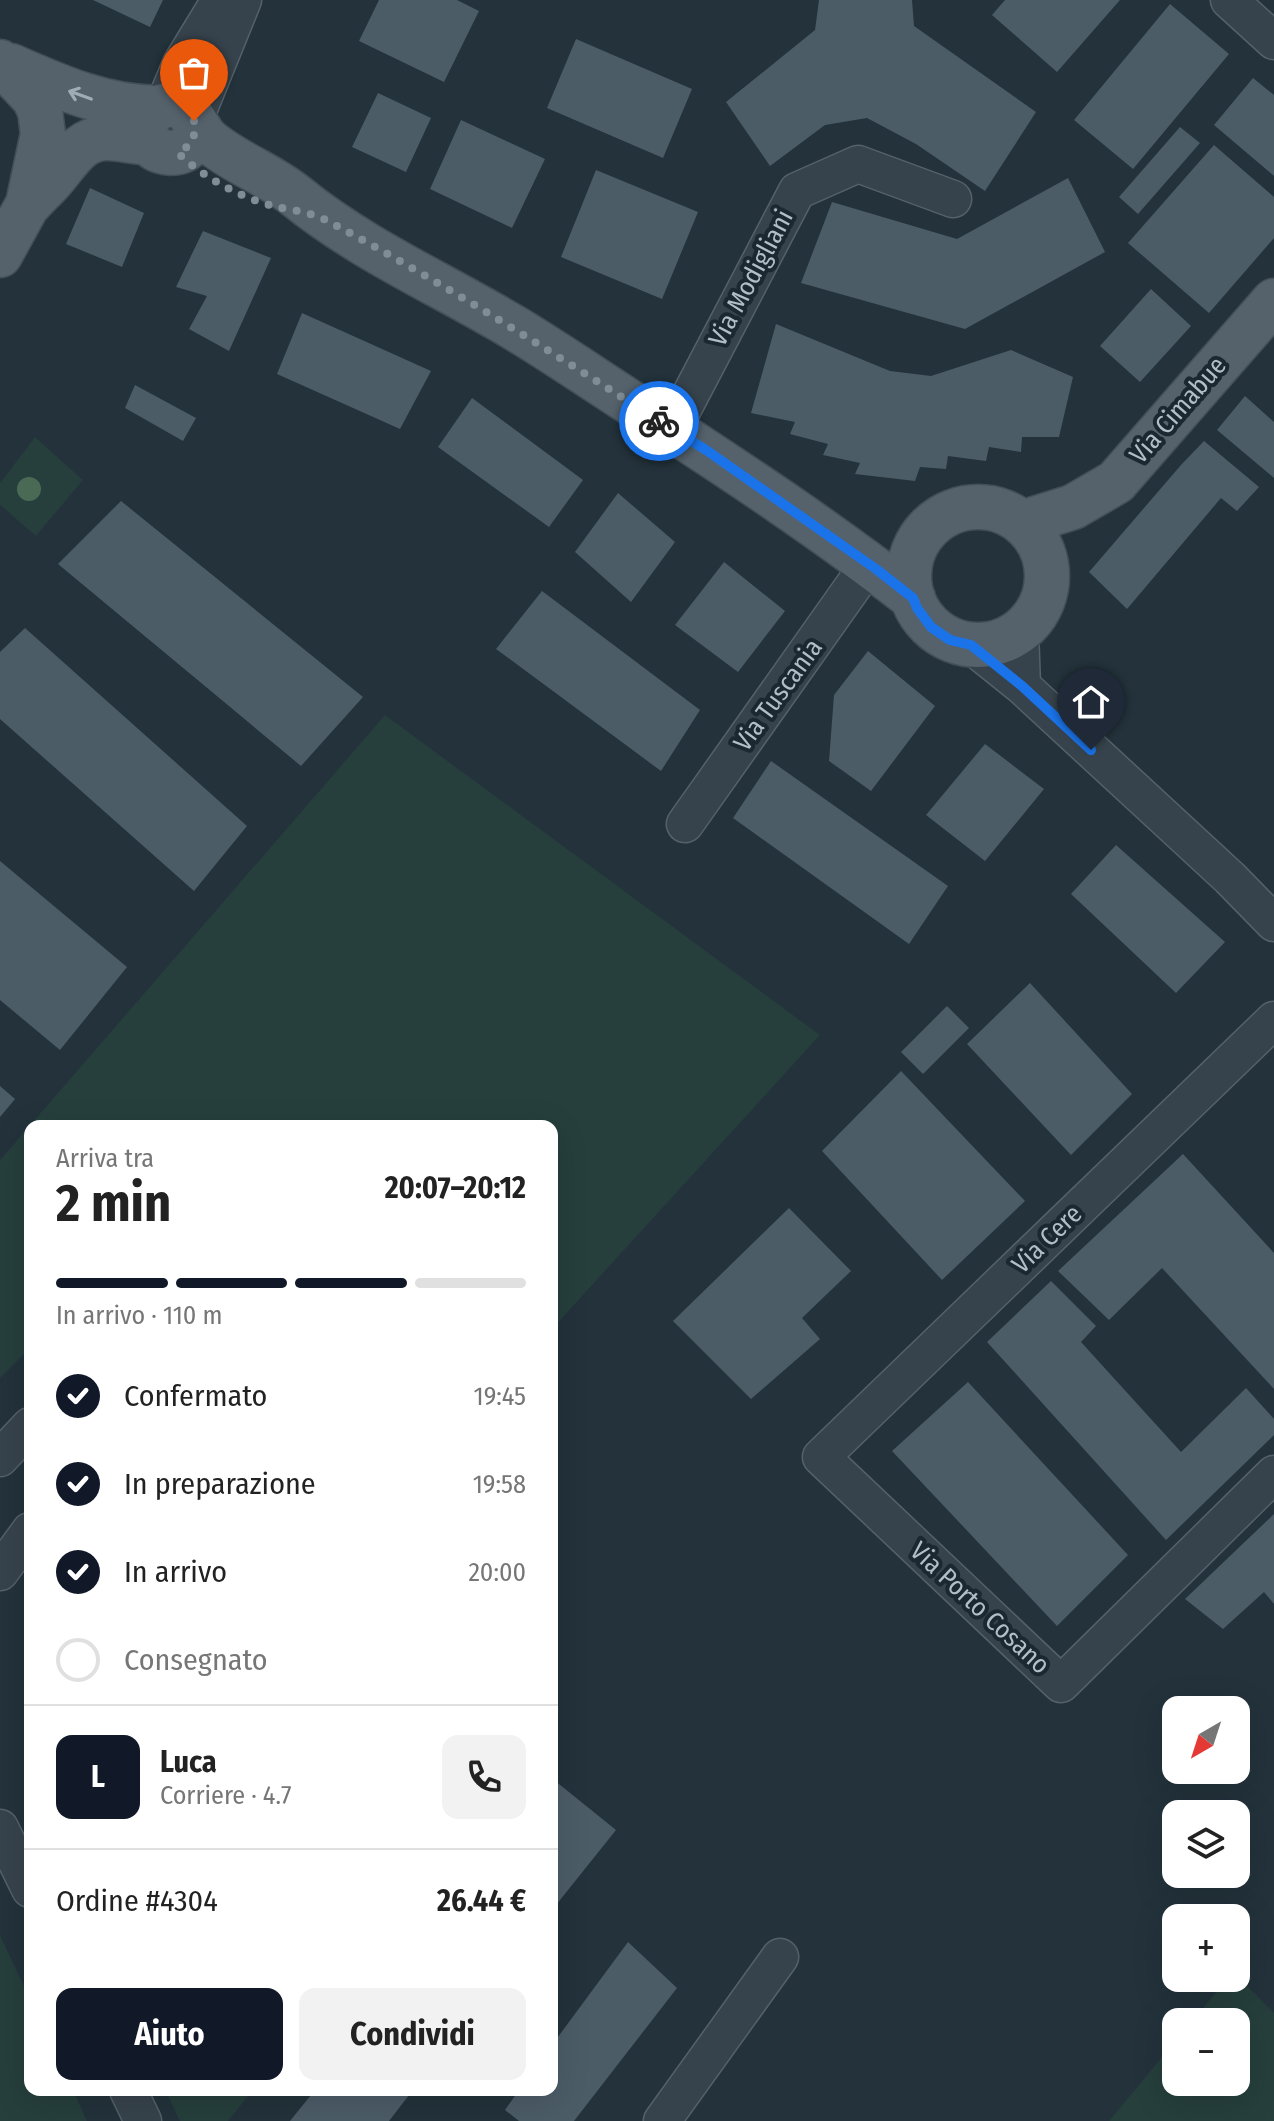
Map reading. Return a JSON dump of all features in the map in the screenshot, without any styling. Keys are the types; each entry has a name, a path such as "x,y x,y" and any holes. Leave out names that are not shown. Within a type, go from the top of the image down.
{"main road":[{"path":"0,62 81,96 121,106 210,142 293,193 321,217 514,328 672,430 873,566 913,598"},
{"path":"0,62 34,98 42,120 43,134 28,204 0,255"},
{"path":"28,204 53,180 74,152 88,141 102,137 134,143 168,126"},
{"name":"Via Cimabue","path":"1022,523 1073,507 1116,482 1274,301"},
{"path":"980,507 1003,512 1022,523 1037,540 1046,560 1048,582 1042,603 1030,622 1020,631 993,644 971,645 950,640 931,627 917,608 909,586 910,562 919,540 935,522 956,511 980,507"},
{"path":"1046,560 1073,507"},
{"path":"873,566 916,548"}],"street":[{"path":"168,126 181,64 220,0"},
{"path":"168,126 243,0"},
{"path":"1229,0 1274,41"},
{"name":"Via Modigliani","path":"672,430 797,191 858,164 953,199"},
{"name":"Via Tuscania","path":"685,824 873,566"},
{"path":"1020,631 1022,686"},
{"path":"971,645 1022,686 1230,878 1274,923"},
{"name":"Via Cere","path":"821,1457 1274,1020"},
{"name":"Via Porto Cosano","path":"821,1457 1061,1684 1274,1474"},
{"path":"0,1572 24,1539"},
{"path":"0,1828 24,1877"},
{"path":"662,2121 780,1957"},
{"path":"131,2096 143,2121"}],"green space":[{"path":"35,437 83,480 36,536 0,505 0,483"},
{"path":"385,715 820,1035 558,1322 558,1120 35,1120"},
{"path":"24,1132 24,1354 0,1378 0,1160"},
{"path":"0,1935 24,1986 24,2096 76,2096 87,2121 0,2121"},
{"path":"1250,1989 1274,2013 1274,2121 1109,2121 1162,2057 1162,2096 1250,2096 1250,2008 1203,2008 1216,1992 1250,1992"},
{"path":"168,2096 248,2096 228,2121 180,2121"}],"building":[{"path":"93,0 163,0 150,27"},
{"path":"379,0 457,0 479,11 444,82 359,41"},
{"path":"819,0 912,0 914,26 1036,112 985,191 916,144 867,118 825,125 770,166 726,102 815,30"},
{"path":"1005,0 1120,0 1057,72 992,15"},
{"path":"1170,4 1229,54 1133,169 1074,120"},
{"path":"576,39 692,89 663,158 547,108"},
{"path":"1253,78 1274,95 1274,176 1214,125"},
{"path":"378,93 431,118 406,172 352,147"},
{"path":"461,120 545,159 512,228 430,189"},
{"path":"1180,127 1200,143 1138,214 1119,197"},
{"path":"1214,145 1274,197 1274,238 1209,313 1128,243"},
{"path":"596,170 698,212 662,299 561,257"},
{"path":"1068,178 1105,252 965,329 801,283 832,202 957,239"},
{"path":"90,188 144,213 122,267 66,244"},
{"path":"203,231 271,258 229,351 189,329 207,296 176,287"},
{"path":"1151,289 1191,326 1140,382 1100,346"},
{"path":"302,313 431,371 400,429 277,374"},
{"path":"776,324 890,371 931,376 1011,350 1073,377 1059,437 1022,437 1021,452 989,447 986,461 948,456 946,469 920,467 915,481 855,474 860,463 823,455 828,444 790,434 795,422 751,413"},
{"path":"135,385 196,418 183,441 125,408"},
{"path":"1245,396 1274,422 1274,478 1217,430"},
{"path":"472,398 583,480 549,527 438,447"},
{"path":"1204,441 1259,487 1237,511 1221,498 1127,609 1089,572"},
{"path":"618,493 675,542 631,602 575,552"},
{"path":"121,501 363,697 301,766 58,564"},
{"path":"724,562 785,611 738,672 675,625"},
{"path":"542,591 700,710 661,771 496,649"},
{"path":"25,628 247,826 194,891 0,719 0,652"},
{"path":"868,651 935,706 871,791 829,761 834,695"},
{"path":"985,744 1044,789 985,861 926,815"},
{"path":"771,761 948,886 909,944 733,818"},
{"path":"1116,845 1225,942 1176,993 1071,894"},
{"path":"0,861 127,967 60,1050 0,1000"},
{"path":"1030,983 1132,1094 1071,1155 967,1044"},
{"path":"947,1006 969,1028 923,1074 901,1052"},
{"path":"901,1071 1025,1201 942,1280 822,1151"},
{"path":"0,1086 15,1099 0,1117"},
{"path":"1183,1154 1274,1253 1274,1389 1162,1268 1109,1320 1058,1271"},
{"path":"789,1208 851,1271 802,1318 820,1339 751,1399 673,1321"},
{"path":"1051,1281 1096,1326 1081,1342 1181,1452 1246,1388 1274,1419 1274,1435 1166,1540 987,1342"},
{"path":"968,1382 1128,1555 1057,1626 892,1451"},
{"path":"1274,1514 1274,1604 1264,1592 1223,1629 1185,1599"},
{"path":"558,1783 616,1830 558,1902"},
{"path":"628,1942 677,1988 574,2121 519,2121 505,2110 515,2096 558,2096 558,2037"},
{"path":"310,2096 408,2096 389,2121 290,2121"}],"way so far":[{"path":"194,121 191,143 178,153 193,167 220,184 269,205 321,217 514,328 659,421"}],"route":[{"path":"659,421 706,450 876,569 913,598 931,627 950,640 971,645 1022,686 1091,750"}]}
